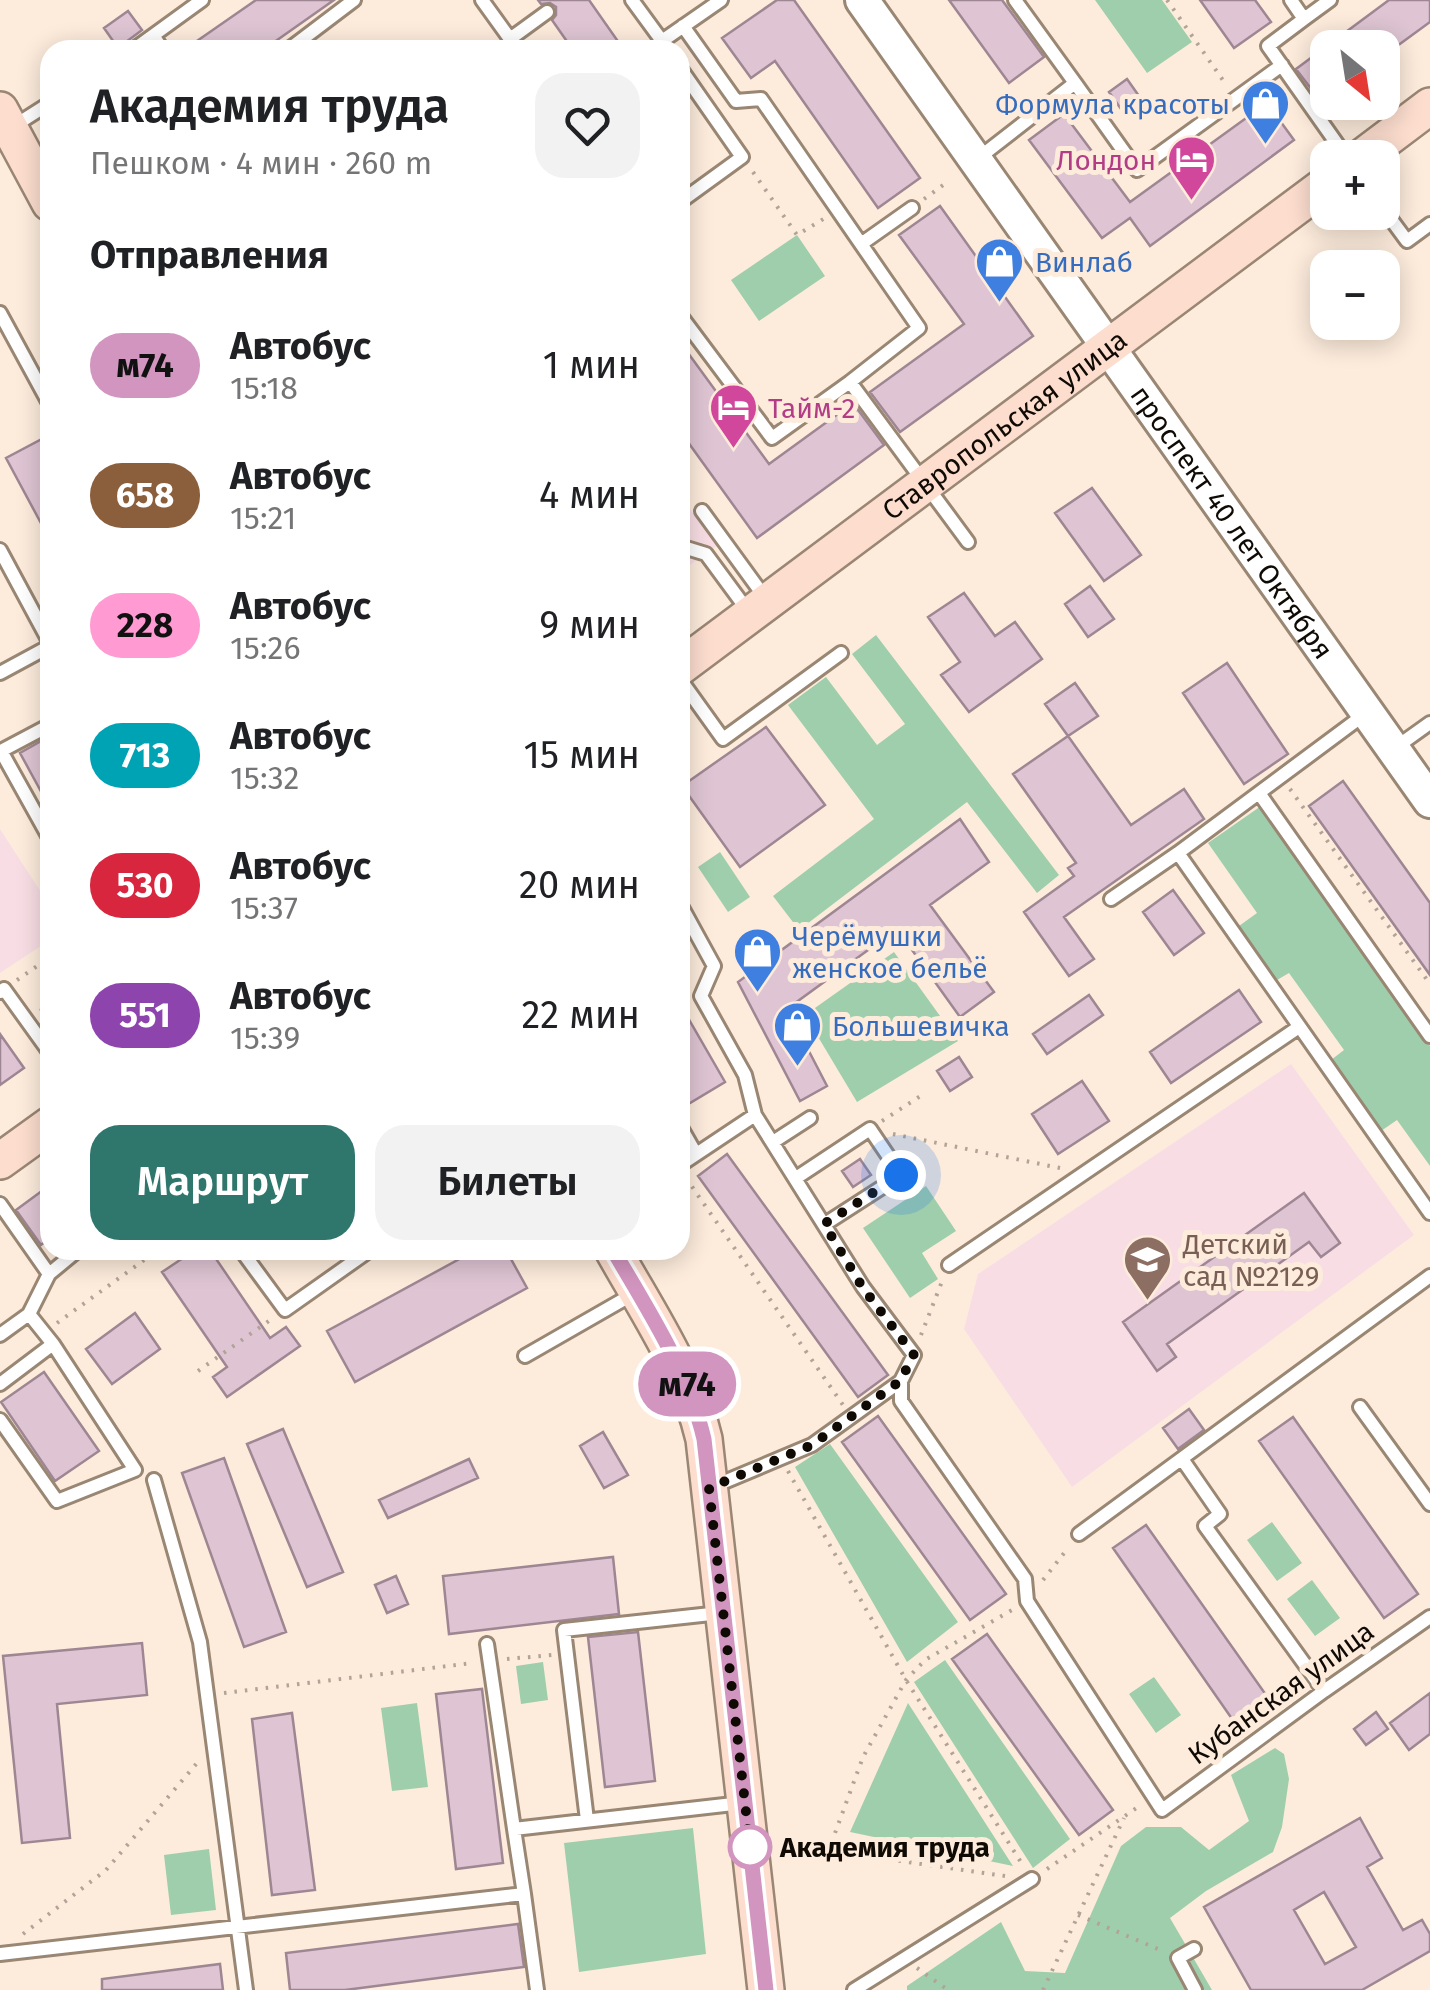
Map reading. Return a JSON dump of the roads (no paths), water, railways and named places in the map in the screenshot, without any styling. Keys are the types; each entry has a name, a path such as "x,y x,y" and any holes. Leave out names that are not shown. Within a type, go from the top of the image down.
{"main road":[{"path":"1385,140 1430,106"},
{"path":"10,135 40,185"},
{"name":"Ставропольская улица","path":"690,660 1310,197"},
{"path":"0,1161 40,1131"},
{"path":"619,1260 686,1382 704,1439 766,1990"}],"street":[{"name":"проспект 40 лет Октября","path":"862,0 1430,801"}],"lane":[{"path":"149,40 202,0"},
{"path":"301,40 354,0"},
{"path":"482,0 511,40"},
{"path":"632,0 660,40"},
{"path":"670,40 721,0"},
{"path":"1015,0 1137,170 1282,65"},
{"path":"1290,0 1304,19"},
{"path":"1330,0 1268,46 1334,140"},
{"path":"518,40 547,12"},
{"path":"684,26 736,100 761,99 920,328 772,438 690,327"},
{"path":"690,82 742,157 690,195"},
{"path":"976,160 1074,83"},
{"path":"10,135 40,111"},
{"path":"862,244 912,208"},
{"path":"1399,230 1407,241 1430,224"},
{"path":"0,313 40,387"},
{"path":"850,382 968,542"},
{"path":"702,511 759,608"},
{"path":"690,549 706,554 759,608"},
{"path":"0,550 40,625"},
{"path":"0,673 40,650"},
{"path":"690,693 723,739 841,653"},
{"path":"1112,899 1367,713"},
{"path":"1393,750 1430,723"},
{"path":"40,730 1,751 40,821"},
{"path":"1255,776 1429,1032"},
{"path":"1178,854 1430,1213"},
{"path":"690,922 714,966 701,996 745,1075 755,1115 863,1288 914,1355 900,1381 812,1445 709,1488"},
{"path":"2,991 40,1040"},
{"path":"949,1265 1299,1027"},
{"path":"690,1159 755,1115"},
{"path":"772,1142 810,1118"},
{"path":"796,1178 870,1129 901,1175 824,1224"},
{"path":"690,1144 696,1154"},
{"path":"0,1204 49,1274"},
{"path":"0,1335 28,1314 49,1274 66,1260"},
{"path":"249,1260 285,1310 356,1260"},
{"path":"1079,1534 1430,1276"},
{"path":"525,1356 637,1292"},
{"path":"0,1420 56,1501 134,1470 28,1314"},
{"path":"0,1384 48,1339"},
{"name":"Кубанская улица","path":"900,1381 901,1401 1025,1578 1027,1601 1162,1810 1430,1616"},
{"path":"1360,1408 1430,1504"},
{"path":"1182,1459 1220,1514 1205,1526 1324,1691"},
{"path":"154,1480 200,1642 246,1990"},
{"path":"587,1820 564,1630 722,1613"},
{"path":"487,1644 538,1990"},
{"path":"514,1829 745,1802"},
{"path":"854,1990 1032,1879"},
{"path":"0,1954 524,1894"},
{"path":"1194,1948 1178,1958 1195,1990"}],"place":[{"name":"Формула красоты","path":"1265,146"},
{"name":"Лондон","path":"1191,202"},
{"name":"Винлаб","path":"1000,304"},
{"name":"Тайм-2","path":"733,450"},
{"name":"Черёмушки женское бельё","path":"757,994"},
{"name":"Большевичка","path":"797,1068"},
{"name":"Детский сад №2129","path":"1148,1302"},
{"name":"Академия труда","path":"750,1847"}]}
